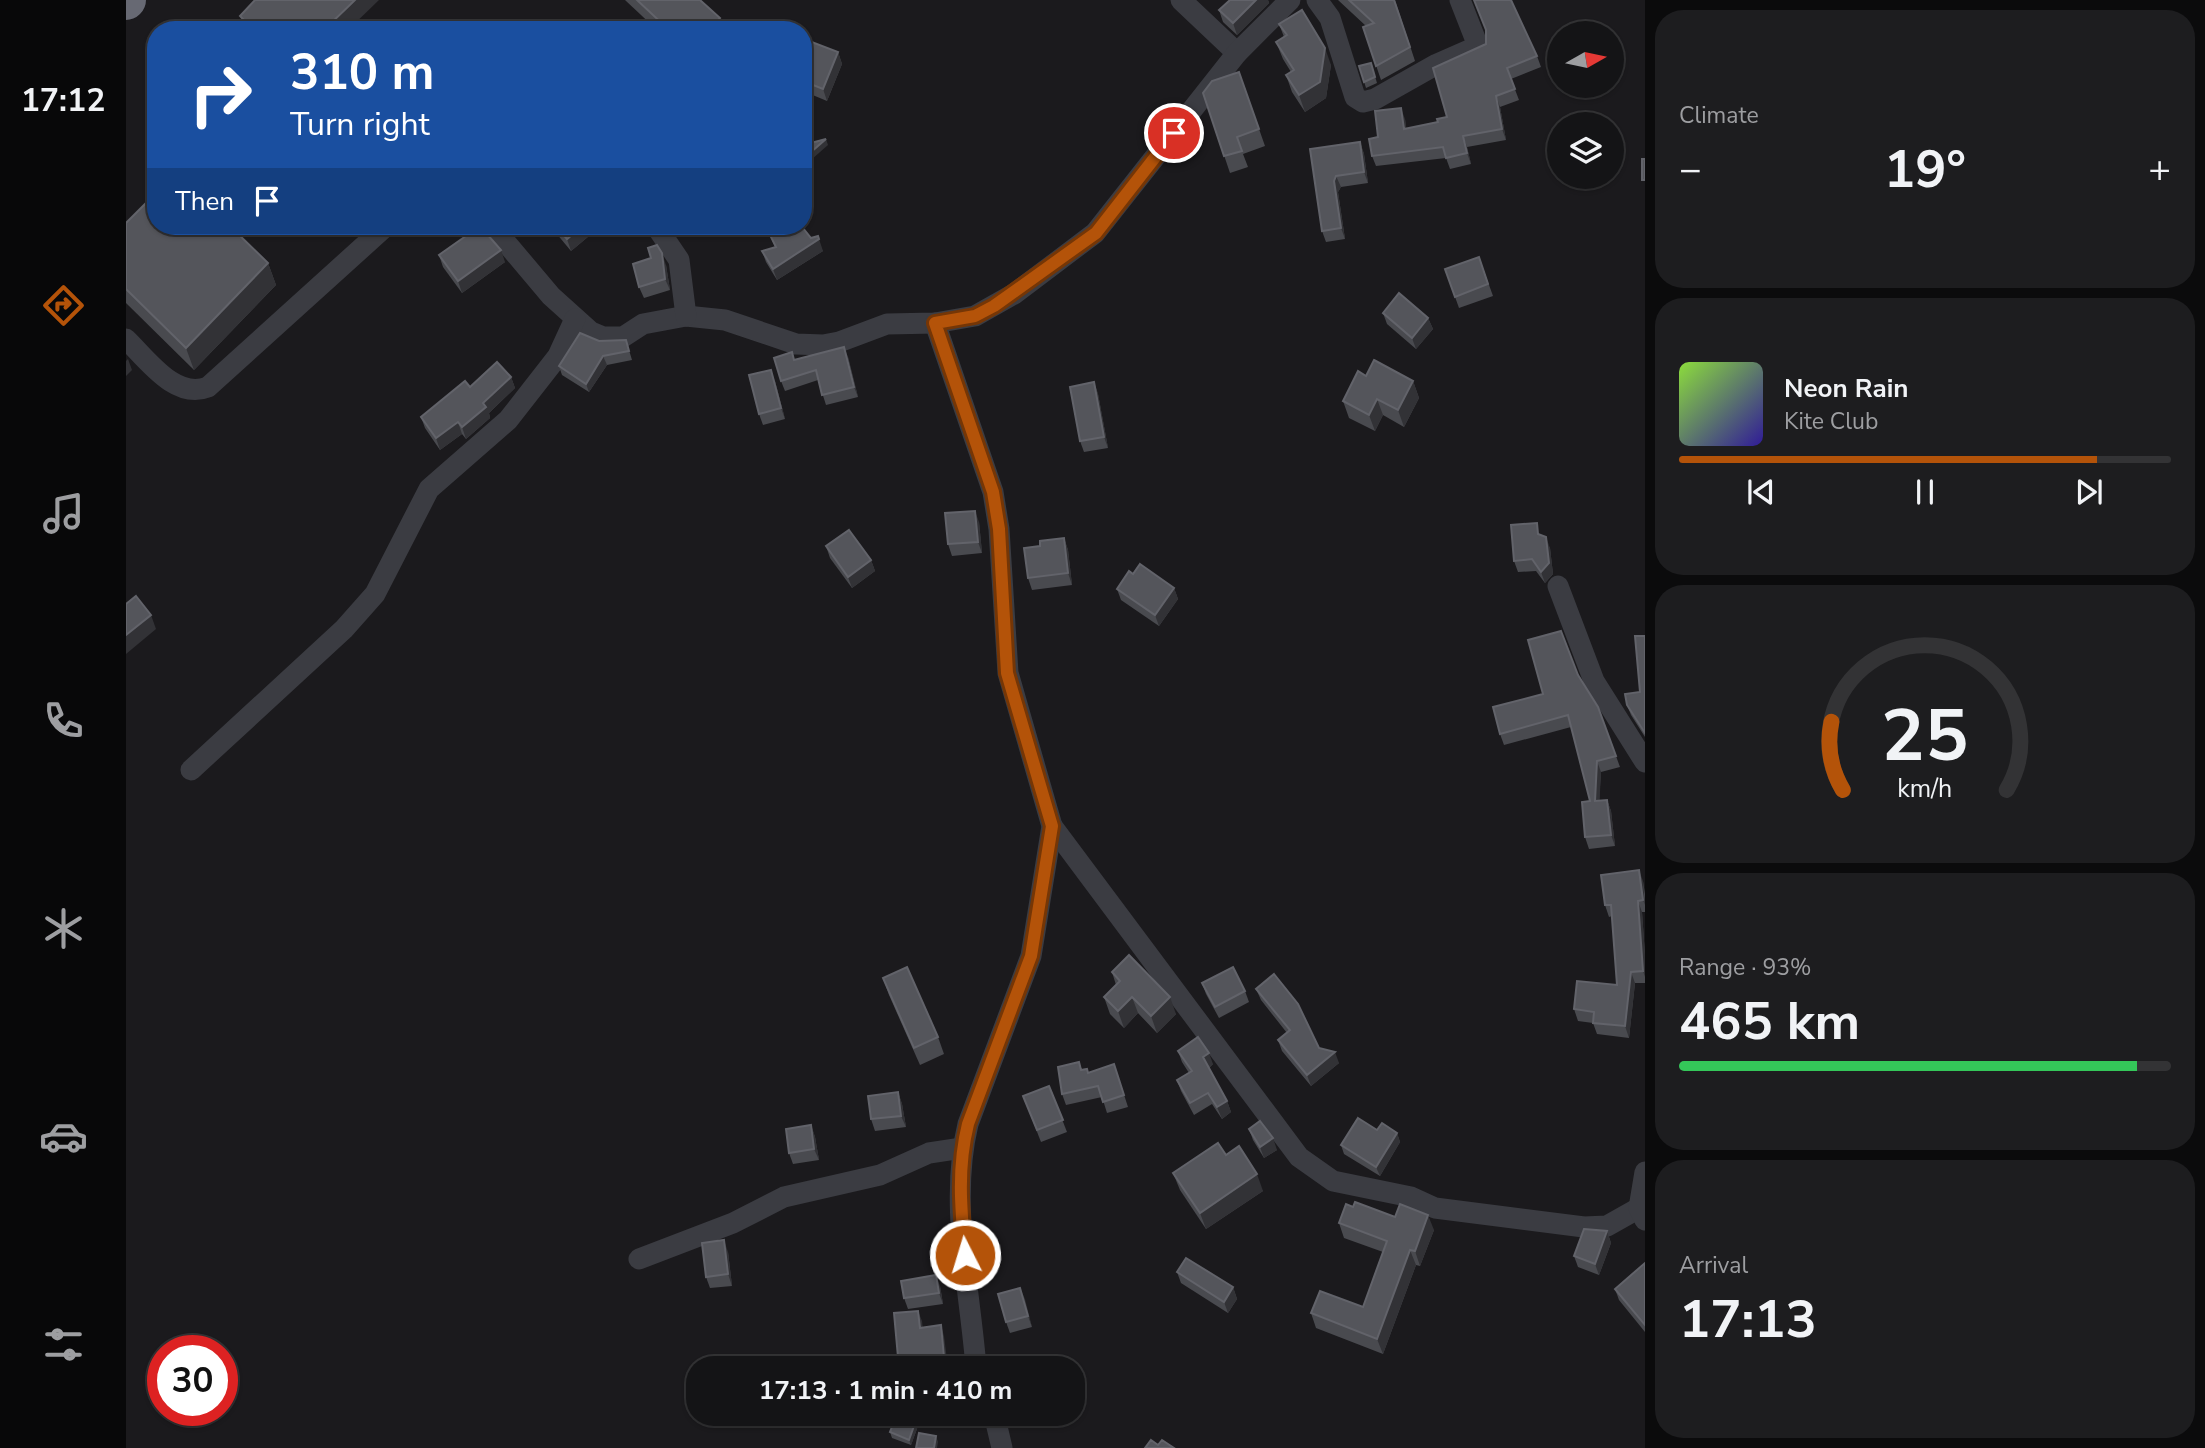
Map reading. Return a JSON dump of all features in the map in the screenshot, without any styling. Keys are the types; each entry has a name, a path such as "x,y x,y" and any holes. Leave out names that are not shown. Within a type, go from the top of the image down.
{"street":[{"path":"1181,0 1237,53"},
{"path":"500,235 551,296 575,319 596,335 610,338 626,335 643,324 686,316 725,320 808,345 839,342 887,324 935,323 975,316 994,306 1096,233 1237,53 1290,0"},
{"path":"1317,0 1330,18 1355,97 1359,101 1367,102 1437,64 1478,46 1460,0"},
{"path":"126,339 174,384 194,391 208,387 376,235"},
{"path":"662,235 679,260 686,316"},
{"path":"191,770 344,629 375,594 429,489 508,419 558,356 575,319"},
{"path":"935,323 993,492 999,529 1007,673 1052,826 1299,1157 1312,1170 1332,1181 1411,1197 1435,1208 1584,1227 1607,1226 1642,1214 1645,1172"},
{"path":"1558,586 1591,674 1645,762"},
{"path":"975,1356 960,1204 962,1147 968,1124 1031,956 1052,826"},
{"path":"639,1259 733,1223 783,1197 880,1175 929,1153 962,1147"},
{"path":"997,1426 1002,1448"}],"building":[{"path":"255,0 355,0 333,21 245,21 240,16"},
{"path":"637,0 700,0 720,18 717,21 659,21"},
{"path":"1230,0 1256,0 1233,23 1219,10"},
{"path":"1349,0 1394,0 1410,47 1376,66 1363,27 1374,23"},
{"path":"1474,0 1511,0 1537,56 1507,68 1515,89 1496,96 1502,129 1463,136 1467,153 1446,158 1443,147 1372,156 1369,139 1378,137 1375,111 1401,108 1404,129 1438,122 1437,119 1447,117 1433,68 1486,44 1486,30"},
{"path":"1302,10 1325,48 1320,82 1299,95 1286,75 1294,70 1276,42 1287,35 1279,24"},
{"path":"812,42 838,52 823,89 812,85"},
{"path":"1371,63 1375,77 1364,82 1359,66"},
{"path":"1239,72 1259,129 1237,137 1242,151 1224,156 1203,93 1212,81"},
{"path":"826,139 812,151 812,143"},
{"path":"1360,142 1364,172 1336,176 1334,181 1341,228 1322,231 1310,149"},
{"path":"1642,159 1645,159 1645,180 1642,180"},
{"path":"147,202 147,235 239,235 268,263 186,348 126,289 126,223"},
{"path":"467,235 488,235 501,250 458,281 439,255"},
{"path":"770,235 809,235 811,238 818,236 819,239 773,269 762,251 776,247"},
{"path":"657,245 662,253 665,279 639,287 633,264 651,258 648,248"},
{"path":"1479,257 1488,284 1455,297 1445,269"},
{"path":"1399,293 1428,318 1412,338 1383,313"},
{"path":"580,333 599,341 626,340 629,351 603,356 586,384 559,366"},
{"path":"844,347 854,387 822,395 816,370 781,381 774,358 792,352 794,360"},
{"path":"1374,360 1413,381 1398,410 1377,399 1369,415 1343,401 1358,371 1366,376"},
{"path":"497,362 511,377 483,403 486,407 462,427 458,422 436,438 421,417 465,381 470,387"},
{"path":"771,370 781,408 759,414 749,375"},
{"path":"1094,382 1104,437 1080,441 1070,387"},
{"path":"975,511 978,542 948,544 945,513"},
{"path":"1537,523 1538,534 1546,537 1549,563 1541,572 1532,559 1514,561 1511,525"},
{"path":"849,530 871,560 848,577 826,546"},
{"path":"1064,538 1068,573 1028,578 1024,548 1040,546 1040,541"},
{"path":"1140,564 1174,588 1155,615 1117,589 1129,571 1133,574"},
{"path":"136,596 151,615 126,635 126,604"},
{"path":"1561,631 1578,675 1598,707 1616,756 1597,761 1595,801 1607,800 1611,835 1585,837 1582,802 1590,801 1568,715 1500,734 1493,707 1543,694 1528,640"},
{"path":"1635,636 1645,636 1645,733 1627,705 1625,694 1640,692"},
{"path":"1639,870 1643,900 1638,901 1643,971 1631,972 1625,1026 1593,1023 1594,1012 1574,1009 1577,981 1617,985 1611,905 1605,905 1601,875"},
{"path":"1129,955 1170,997 1151,1016 1132,997 1118,1011 1104,997 1120,981 1112,972"},
{"path":"907,967 938,1037 914,1048 883,978"},
{"path":"1233,967 1245,991 1215,1007 1202,983"},
{"path":"1274,974 1298,1004 1319,1048 1335,1052 1307,1075 1278,1040 1290,1030 1256,989"},
{"path":"1198,1037 1209,1053 1203,1057 1227,1101 1217,1107 1208,1093 1190,1103 1177,1080 1192,1071 1178,1051"},
{"path":"1079,1062 1081,1070 1087,1069 1088,1073 1114,1064 1124,1095 1103,1102 1098,1086 1062,1094 1058,1067"},
{"path":"1049,1086 1063,1120 1037,1130 1023,1096"},
{"path":"898,1092 901,1116 871,1119 868,1096"},
{"path":"1358,1118 1377,1130 1382,1123 1397,1133 1376,1167 1341,1145"},
{"path":"1260,1121 1273,1138 1260,1147 1249,1129"},
{"path":"811,1125 814,1149 789,1153 786,1129"},
{"path":"1218,1143 1226,1155 1239,1146 1257,1174 1200,1213 1173,1173"},
{"path":"1355,1202 1395,1217 1400,1204 1428,1215 1415,1251 1410,1250 1377,1339 1311,1313 1320,1291 1363,1307 1387,1241 1339,1223 1346,1204 1353,1207"},
{"path":"1584,1229 1607,1231 1595,1264 1574,1256"},
{"path":"724,1240 728,1274 706,1277 702,1243"},
{"path":"1186,1258 1233,1287 1224,1302 1177,1272"},
{"path":"1645,1263 1645,1325 1615,1289"},
{"path":"936,1275 939,1293 904,1298 901,1281"},
{"path":"1020,1288 1028,1316 1006,1322 998,1294"},
{"path":"918,1311 920,1328 941,1325 944,1356 898,1356 894,1313"},
{"path":"892,1426 914,1426 909,1440 890,1432"},
{"path":"919,1433 936,1436 934,1448 916,1448"},
{"path":"1151,1440 1158,1445 1162,1440 1174,1448 1145,1448"}],"route":[{"path":"965,1255 960,1204 962,1147 1035,943 1052,826 1007,673 999,529 993,492 935,323 975,316 994,306 1096,233 1174,133"}]}
